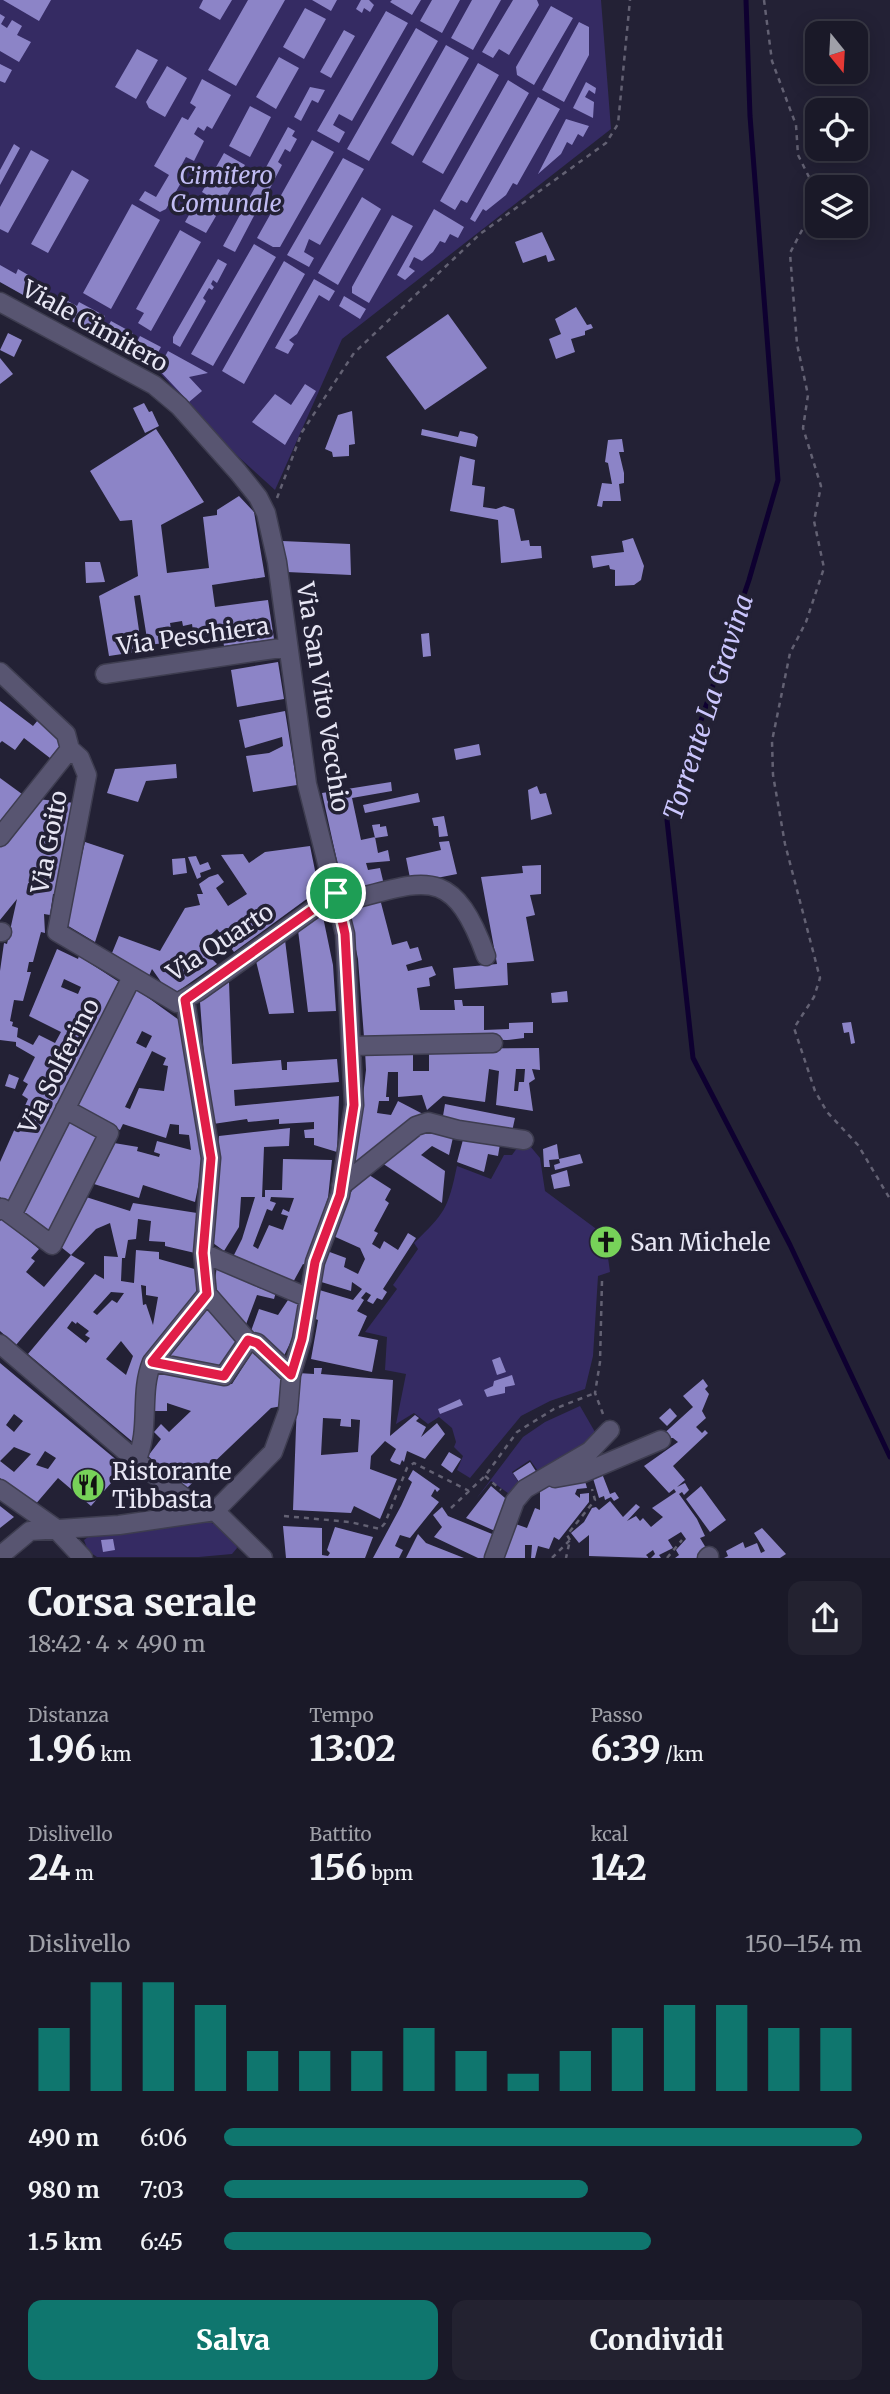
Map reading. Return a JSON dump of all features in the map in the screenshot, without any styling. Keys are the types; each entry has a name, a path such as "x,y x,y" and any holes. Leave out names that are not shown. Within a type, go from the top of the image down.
{"street":[{"name":"Viale Cimitero","path":"0,302 154,385 179,406 244,480 258,497 269,524"},
{"name":"Via San Vito Vecchio","path":"215,1511 274,1452 288,1411 291,1375 302,1339 315,1262 341,1186 354,1105 345,934 307,783 269,524"},
{"name":"Via Peschiera","path":"106,674 288,647"},
{"name":"Via Goito","path":"0,672 66,734 69,749 80,758 87,775 57,932"},
{"path":"0,837 69,749"},
{"path":"337,898 428,884 446,888 458,900 472,922 486,956"},
{"name":"Via Quarto","path":"57,932 172,1002 185,1000 337,898"},
{"name":"Via Solferino","path":"5,1211 65,1109 132,977"},
{"path":"185,1000 211,1158 203,1253 207,1294 248,1340 257,1343 291,1375"},
{"path":"352,1046 493,1043"},
{"path":"5,1211 52,1245 109,1133 65,1109"},
{"path":"341,1186 416,1126 428,1122 457,1130 524,1140"},
{"path":"203,1253 309,1298"},
{"path":"136,1461 144,1444 147,1373 152,1362 207,1294"},
{"path":"152,1362 224,1376 248,1340"},
{"path":"0,1343 136,1461 194,1505 215,1511 257,1556"},
{"path":"494,1558 515,1501 525,1489 590,1451 610,1430"},
{"path":"545,1479 586,1472 661,1440"},
{"path":"0,1489 54,1527 83,1558"},
{"path":"0,1556 30,1531 54,1527 119,1525 215,1511"}],"path":[{"path":"269,524 302,432 354,354 480,234 606,143 618,124 630,0"},
{"path":"764,0 772,61 796,125 798,155 811,181 811,213 790,253 797,344 808,395 803,428 821,486 814,521 824,568 806,622 790,653 772,741 773,775 785,844 820,978 814,997 794,1028 815,1091 827,1112 858,1146 890,1199"},
{"path":"602,1282 600,1362 595,1392 610,1430"},
{"path":"451,1508 485,1476 517,1432 554,1409 595,1392"},
{"path":"284,1516 350,1522 380,1529 385,1523 407,1468 414,1463 423,1465 469,1491"},
{"path":"570,1539 566,1535 595,1500 586,1472"},
{"path":"485,1476 515,1501"},
{"path":"552,1558 570,1539"},
{"path":"566,1558 570,1539"},
{"path":"667,1558 682,1540"}],"green space":[{"name":"Cimitero Comunale","path":"0,0 601,0 611,129 342,339 275,490 221,441 152,364 0,282"},
{"path":"520,1144 530,1146 540,1158 545,1191 595,1228 599,1242 606,1243 610,1272 598,1276 593,1356 585,1389 550,1401 521,1416 470,1478 457,1470 463,1456 454,1447 456,1442 452,1428 439,1417 428,1424 414,1413 396,1424 406,1374 385,1370 387,1337 365,1332 397,1289 393,1285 418,1249 414,1243 444,1209 457,1166 491,1179 504,1155 512,1155"},
{"path":"580,1406 595,1432 594,1437 575,1453 572,1450 538,1471 530,1460 512,1472 521,1486 512,1496 491,1481 476,1499 523,1437 545,1422"},
{"path":"203,1520 220,1527 233,1537 237,1548 232,1554 199,1557 97,1557 88,1551 84,1540 92,1534"}],"building":[{"path":"3,0 51,0 39,21"},
{"path":"203,0 232,0 220,20 199,8"},
{"path":"248,0 285,0 236,86 208,70"},
{"path":"312,0 337,0 331,11"},
{"path":"361,0 369,0 374,5 370,12 364,8 362,13 356,9"},
{"path":"421,0 412,15 390,2"},
{"path":"432,0 460,0 442,33 420,21"},
{"path":"472,0 501,0 473,50 451,38"},
{"path":"513,0 537,0 539,5 509,55 499,49 493,58 482,52"},
{"path":"551,6 573,18 534,85 517,75 516,67"},
{"path":"305,8 326,19 304,59 283,47"},
{"path":"386,11 408,23 352,121 339,114 333,125 345,132 339,143 317,131"},
{"path":"0,14 5,17 1,24 7,28 12,20 22,26 17,35 31,42 19,62 0,51"},
{"path":"579,22 589,27 589,55 564,102 542,90"},
{"path":"416,28 438,41 369,161 347,149"},
{"path":"344,30 355,36 331,78 320,72"},
{"path":"446,45 469,58 413,156 391,143"},
{"path":"137,49 158,60 136,99 115,87"},
{"path":"279,57 299,68 276,109 256,97"},
{"path":"478,63 499,75 443,174 422,162"},
{"path":"0,64 12,70 5,83 0,81"},
{"path":"167,66 187,78 165,117 149,108 146,102"},
{"path":"202,79 231,95 212,129 207,126 204,131 198,127 194,134 204,141 194,161 186,157 180,168 187,172 166,209 160,212 139,200 145,191 156,197 169,175 154,166 182,117 188,120 196,107 190,103"},
{"path":"508,80 529,93 467,203 461,200 455,210 440,201"},
{"path":"586,82 596,88 595,94 589,90 585,97 594,102 593,118 573,108"},
{"path":"310,87 325,90 318,103 312,100 301,121 294,117"},
{"path":"538,97 560,109 517,185 513,183 506,195 486,211 483,209 475,222 470,219"},
{"path":"250,106 271,117 250,157 229,146"},
{"path":"566,119 589,126 583,137 578,134 572,145 567,142 561,154 538,174"},
{"path":"288,127 295,131 292,136 297,139 290,152 285,149 278,162 282,165 265,198 260,195 253,208 257,210 235,252 223,246"},
{"path":"312,140 334,152 280,247 273,247 257,238"},
{"path":"14,144 20,148 0,185 0,170"},
{"path":"31,150 49,160 8,233 0,229 0,207"},
{"path":"224,153 245,165 222,204 202,192"},
{"path":"343,158 364,169 320,245 309,239 304,252 314,258 309,267 287,255"},
{"path":"72,170 89,180 48,253 31,244"},
{"path":"362,197 381,209 338,285 318,273"},
{"path":"197,201 212,210 216,216 206,233 185,222"},
{"path":"132,204 160,220 111,309 83,293"},
{"path":"434,209 464,227 458,238 450,234 445,243 440,241 433,252 422,261 414,257 409,267 415,271 405,280 397,275"},
{"path":"392,215 413,226 369,303 352,293 352,287"},
{"path":"180,230 201,242 151,331 138,323 144,313 136,309"},
{"path":"542,232 555,260 548,262 546,255 523,263 515,242"},
{"path":"254,244 276,257 213,366 191,354"},
{"path":"218,259 227,264 217,283 213,280 211,284 214,287 212,290 209,288 203,298 206,301 180,347 173,343 173,337"},
{"path":"284,261 305,274 244,384 222,371"},
{"path":"0,265 16,274 18,269 30,276 27,281 39,288 32,300 0,282"},
{"path":"314,279 335,291 329,301 319,295 297,334 289,340 294,344 288,354 275,348"},
{"path":"47,291 58,297 52,307 42,301"},
{"path":"344,296 366,309 360,319 339,306"},
{"path":"66,300 77,306 79,302 105,316 96,334 58,314"},
{"path":"576,307 587,325 591,324 593,328 585,331 585,335 571,339 575,352 556,359 549,339 561,334 555,319"},
{"path":"448,314 487,368 425,410 386,357"},
{"path":"111,321 133,333 124,349 102,337"},
{"path":"8,333 22,340 14,357 0,350"},
{"path":"140,336 161,347 152,364 131,353"},
{"path":"168,351 208,373 189,377 202,391 189,402 158,369"},
{"path":"0,358 13,374 0,384"},
{"path":"305,384 316,391 285,445 252,422 275,394 291,405"},
{"path":"144,403 149,412 152,411 159,426 145,433 133,408"},
{"path":"352,411 355,444 349,445 349,456 333,457 332,452 325,449 338,415"},
{"path":"156,429 204,502 161,525 167,573 209,568 203,517 217,515 217,510 239,496 254,512 265,577 212,585 215,607 268,600 274,639 224,646 222,634 194,638 192,624 183,626 182,621 170,623 173,642 148,645 140,595 134,596 142,651 109,656 99,596 138,576 132,520 120,521 90,471"},
{"path":"422,429 458,437 460,431 474,434 478,437 476,447 421,435"},
{"path":"622,439 624,452 619,452 624,473 624,483 619,484 621,501 603,501 602,507 597,506 602,483 612,484 608,463 605,462 608,440"},
{"path":"460,456 475,460 472,485 485,487 483,507 496,509 504,506 514,509 521,541 529,540 530,546 541,546 542,558 501,563 498,520 450,511"},
{"path":"633,538 644,566 641,580 634,585 615,586 615,570 610,569 609,565 593,568 591,556 624,552 622,541"},
{"path":"282,541 350,544 351,575 287,572"},
{"path":"85,562 100,562 105,582 86,583"},
{"path":"429,633 431,656 423,657 421,634"},
{"path":"278,662 284,699 237,707 231,670"},
{"path":"0,701 33,726 38,720 64,741 50,758 24,738 15,750 2,741 0,743"},
{"path":"285,711 297,785 253,792 246,756 269,753 283,746 282,737 245,748 239,720"},
{"path":"479,744 481,755 456,760 454,749"},
{"path":"176,764 177,778 146,781 138,802 107,793 115,769"},
{"path":"0,778 22,794 0,823"},
{"path":"391,782 392,791 352,798 361,840 375,837 378,853 388,850 390,861 366,863 368,870 380,868 385,889 345,897 322,793"},
{"path":"537,786 540,794 546,793 552,814 531,820 528,790"},
{"path":"418,793 420,802 365,813 363,805"},
{"path":"37,799 75,803 59,895 53,894 50,915 44,914 45,933 41,932 33,962 29,962 27,972 31,972 23,1001 14,1000 10,1021 13,1022 12,1026 18,1028 17,1037 33,1045 39,1035 55,1043 61,1032 29,1016 57,949 78,959 79,956 119,982 9,1204 0,1197 0,1162 28,1099 22,1095 28,1084 23,1081 35,1057 16,1046 16,1042 0,1040 0,971 4,943 7,944 17,899 0,920 0,846","holes":["64,979 81,987 78,994 61,987"]},
{"path":"444,816 448,836 439,837 438,826 434,826 432,818"},
{"path":"380,824 380,827 386,826 388,836 375,838 372,825"},
{"path":"449,841 457,874 411,883 406,858 441,850 439,842"},
{"path":"85,842 124,855 95,942 65,924"},
{"path":"310,846 319,890 234,952 217,929 199,946 217,964 171,996 152,969 149,976 112,953 119,936 160,951 185,908 200,905 197,894 203,894 199,884 209,877 218,874 224,882 216,888 228,906 247,894 221,855 243,854 249,863 265,852"},
{"path":"196,856 200,865 208,862 211,869 200,873 201,877 197,879 188,857"},
{"path":"185,858 187,873 173,875 172,859"},
{"path":"541,865 541,894 530,895 535,915 526,917 534,961 507,963 508,985 455,989 453,968 497,964 481,877 523,873 522,866"},
{"path":"380,899 392,945 407,941 410,949 418,947 422,960 406,965 408,971 432,966 436,975 429,978 430,986 417,988 420,1010 455,1010 454,1000 462,1000 463,1006 484,1006 484,1030 509,1029 509,1023 533,1022 533,1033 524,1033 524,1038 507,1040 364,1037 358,959 347,906"},
{"path":"322,912 333,965 336,1011 308,1012 298,930"},
{"path":"285,940 294,1013 269,1014 256,961"},
{"path":"229,982 232,1064 281,1060 282,1070 287,1070 287,1062 337,1059 339,1082 234,1090 235,1106 339,1096 337,1152 314,1145 314,1138 305,1138 304,1130 314,1129 314,1122 279,1124 279,1119 248,1122 247,1119 213,1124 208,1108 200,1002"},
{"path":"136,989 179,1020 192,1072 204,1157 195,1202 143,1185 139,1198 94,1184 114,1143 138,1147 137,1151 159,1157 160,1154 154,1152 157,1141 191,1150 189,1135 179,1134 179,1125 170,1124 166,1138 123,1124 120,1130 76,1108","holes":["142,1031 152,1036 146,1048 136,1043","152,1051 166,1058 163,1065 168,1066 164,1091 139,1088 130,1109 125,1107"]},
{"path":"567,991 568,1002 552,1003 551,993"},
{"path":"851,1022 855,1043 851,1044 849,1032 844,1033 842,1023"},
{"path":"539,1048 540,1070 532,1069 535,1079 529,1083 533,1111 496,1105 499,1071 489,1069 485,1102 443,1096 427,1110 422,1095 398,1097 398,1072 388,1072 386,1097 389,1097 389,1101 379,1101 377,1113 391,1115 398,1101 423,1114 355,1165 366,1070 365,1050 413,1050 413,1071 429,1071 429,1049","holes":["516,1069 525,1069 524,1082 519,1082 518,1091 514,1091"]},
{"path":"9,1074 19,1078 15,1089 5,1086"},
{"path":"445,1104 515,1118 511,1136 442,1122"},
{"path":"69,1122 99,1138 49,1236 21,1215"},
{"path":"423,1126 454,1133 449,1155 432,1146 421,1155 445,1171 442,1203 379,1161"},
{"path":"290,1128 289,1146 264,1147 262,1197 265,1197 265,1190 282,1190 283,1159 332,1160 328,1198 306,1265 303,1264 291,1286 234,1255 255,1197 241,1197 239,1227 224,1251 209,1240 219,1136","holes":["271,1197 294,1198 289,1212 283,1209 281,1214 288,1216 283,1230 269,1225 258,1249 253,1246 267,1209 272,1211 276,1203 270,1201"]},
{"path":"464,1136 500,1144 498,1156 488,1154 484,1172 457,1162"},
{"path":"557,1144 559,1159 549,1160 550,1167 544,1167 543,1149"},
{"path":"580,1154 583,1163 555,1170 554,1165 560,1163 559,1159"},
{"path":"567,1170 570,1186 554,1189 551,1175"},
{"path":"366,1173 391,1189 385,1200 389,1203 374,1231 378,1233 372,1244 380,1249 384,1241 398,1250 408,1233 416,1238 383,1289 387,1292 382,1300 377,1298 373,1304 367,1301 371,1295 366,1292 361,1298 364,1300 357,1311 367,1316 358,1336 378,1340 372,1372 311,1359 318,1320 313,1318 316,1309 311,1308 316,1289 353,1300 362,1289 352,1282 351,1291 318,1281 327,1251 346,1258 344,1267 358,1274 365,1259 360,1248 331,1235 356,1182"},
{"path":"86,1197 130,1211 133,1203 197,1213 195,1253 165,1246 165,1242 149,1241 151,1221 138,1219 136,1239 128,1240 125,1258 122,1258 121,1281 134,1283 136,1250 159,1252 159,1259 198,1270 196,1300 141,1366 139,1442 134,1443 28,1354 95,1274 104,1279 104,1256 118,1257 110,1223 96,1229 71,1255 61,1247","holes":["141,1285 146,1286 146,1295 158,1297 153,1325 146,1304 143,1305","111,1292 124,1293 117,1303 112,1300 97,1315 93,1312","72,1321 76,1324 77,1322 89,1331 85,1335 90,1338 86,1343 67,1328","121,1341 133,1356 126,1375 106,1359"]},
{"path":"2,1219 39,1249 31,1258 35,1261 26,1272 44,1287 71,1255 85,1263 16,1345 0,1331"},
{"path":"217,1266 259,1288 276,1292 274,1299 257,1295 245,1327 214,1287"},
{"path":"290,1297 303,1304 301,1320 282,1360 251,1331 259,1309 278,1315"},
{"path":"209,1307 238,1341 215,1371 167,1360"},
{"path":"255,1348 284,1377 282,1406 271,1408 187,1488 148,1456 161,1439 154,1432 161,1424 169,1432 191,1411 167,1403 167,1411 155,1411 155,1369 174,1371 209,1382 232,1384"},
{"path":"500,1357 506,1372 497,1375 492,1360"},
{"path":"0,1363 125,1467 91,1506 58,1478 34,1506 0,1478","holes":["14,1414 23,1421 14,1432 6,1425","14,1447 31,1454 14,1472 0,1461","45,1451 56,1458 48,1469 36,1465"]},
{"path":"314,1368 322,1368 321,1374 393,1380 390,1436 415,1415 419,1418 416,1421 426,1427 421,1437 437,1423 445,1434 425,1459 407,1451 404,1462 402,1460 400,1465 392,1462 390,1460 396,1449 385,1441 371,1456 370,1469 397,1479 380,1519 354,1506 351,1513 293,1510 298,1373 314,1374","holes":["323,1418 341,1419 340,1426 351,1427 351,1419 360,1420 358,1452 321,1455"]},
{"path":"512,1375 515,1385 505,1387 505,1393 487,1397 484,1390 493,1386 494,1381"},
{"path":"703,1379 709,1394 702,1411 706,1418 696,1427 702,1433 705,1430 708,1433 673,1466 685,1480 677,1487 685,1483 689,1490 684,1495 682,1492 679,1494 697,1519 705,1536 700,1538 709,1553 699,1558 675,1558 679,1555 676,1550 686,1539 681,1532 668,1540 673,1548 659,1555 661,1558 651,1558 655,1554 653,1550 646,1555 649,1558 589,1556 589,1535 579,1543 571,1533 584,1522 592,1508 599,1510 610,1501 623,1517 636,1504 640,1507 627,1521 636,1516 640,1521 643,1518 651,1527 663,1517 652,1508 676,1492 674,1489 669,1493 644,1466 678,1442 673,1438 659,1438 693,1407 683,1396"},
{"path":"460,1399 463,1405 440,1414 438,1409"},
{"path":"670,1408 677,1416 667,1426 659,1418"},
{"path":"449,1452 461,1459 452,1473 441,1465"},
{"path":"530,1462 537,1473 521,1485 513,1473"},
{"path":"413,1470 440,1489 437,1492 435,1489 431,1496 439,1502 410,1538 400,1535 395,1546 403,1550 399,1558 373,1558 412,1482 408,1479"},
{"path":"601,1471 610,1494 615,1492 619,1498 614,1501 611,1497 605,1500 604,1496 599,1498 592,1475"},
{"path":"584,1477 587,1488 577,1489 575,1494 580,1498 580,1494 589,1493 589,1502 559,1540 554,1537 549,1549 538,1546 535,1558 531,1558 532,1545 525,1545 525,1558 497,1558 510,1522 527,1528 535,1508 540,1510 540,1487"},
{"path":"491,1486 511,1503 495,1531 466,1518"},
{"path":"701,1486 726,1520 710,1532 686,1499"},
{"path":"0,1506 14,1517 0,1528"},
{"path":"442,1507 448,1516 497,1536 487,1558 478,1558 434,1537 442,1527 433,1515"},
{"path":"283,1526 322,1528 322,1555 328,1556 330,1553 327,1550 335,1527 373,1537 365,1558 286,1558"},
{"path":"762,1528 786,1554 780,1558 724,1558 728,1556 726,1551 743,1542 745,1548 757,1543 761,1553 765,1551 754,1533"},
{"path":"418,1534 426,1543 464,1558 406,1558"},
{"path":"113,1539 115,1550 103,1552 101,1540"}],"waterway":[{"name":"Torrente La Gravina","path":"746,0 750,116 778,480 749,580 667,820 693,1058 790,1245 890,1457"}],"place":[{"name":"San Michele","path":"606,1242"},
{"name":"Ristorante Tibbasta","path":"88,1485"}],"route":[{"path":"336,893 345,934 351,1002 354,1105 340,1195 315,1262 302,1339 291,1375 257,1343 248,1340 224,1376 152,1362 207,1294 203,1253 211,1158 199,1071 185,1000 336,893"}]}
